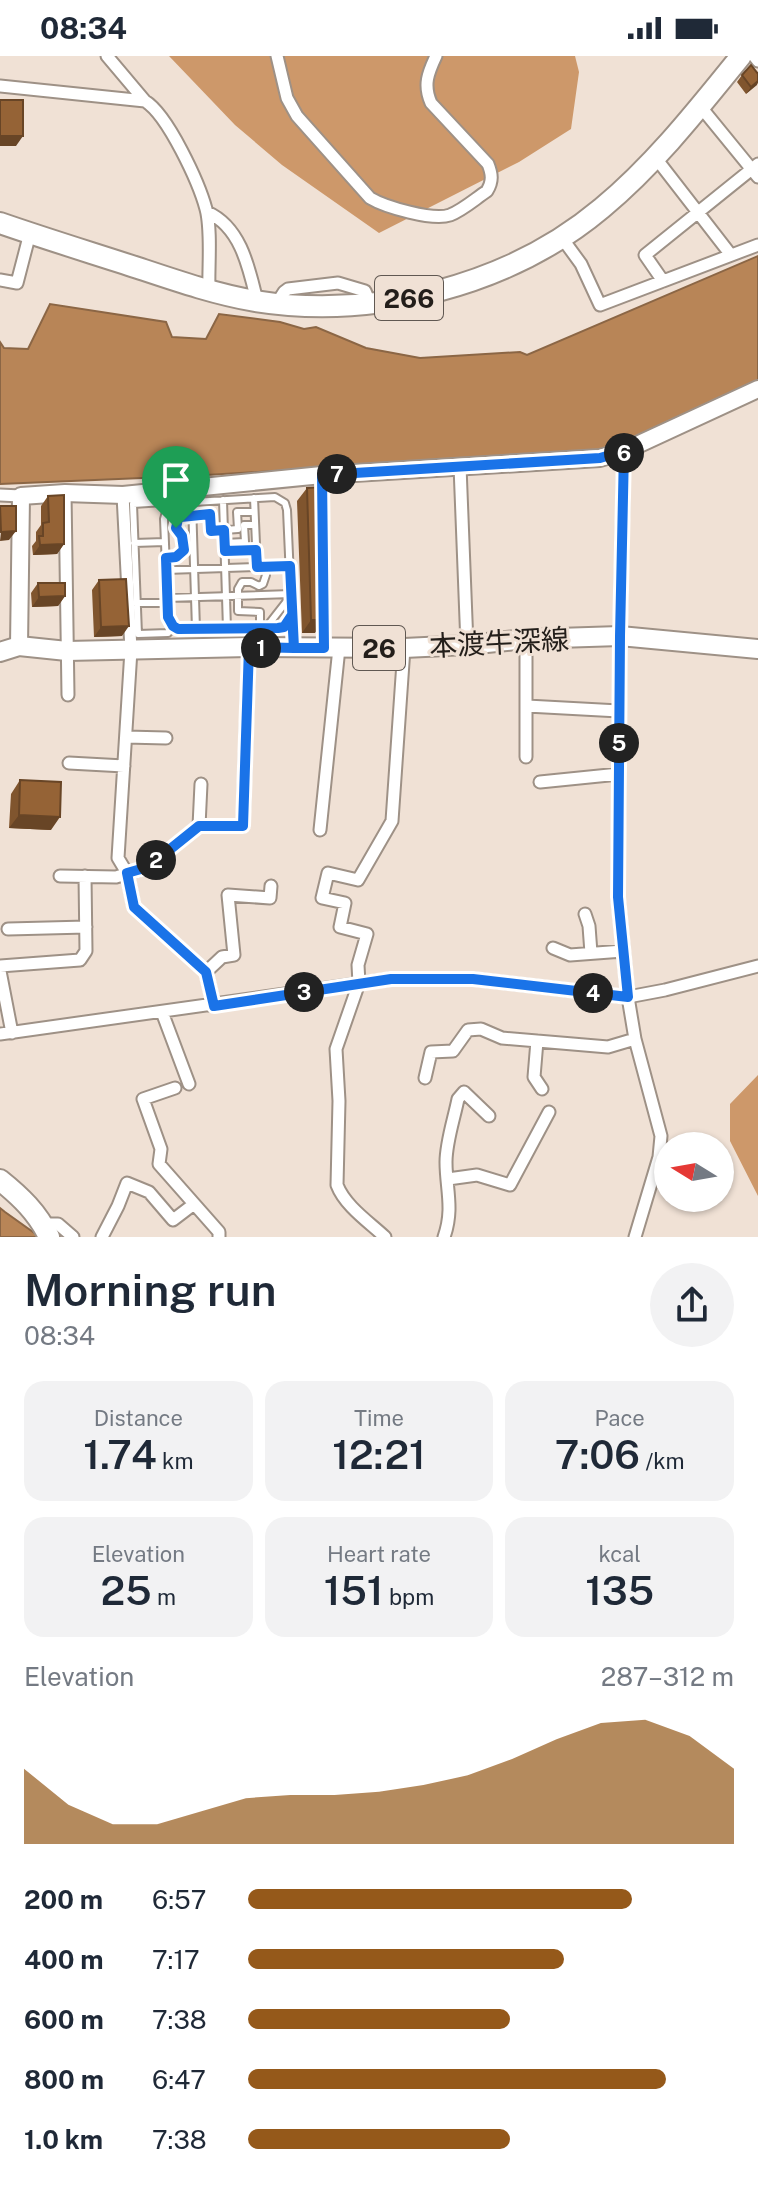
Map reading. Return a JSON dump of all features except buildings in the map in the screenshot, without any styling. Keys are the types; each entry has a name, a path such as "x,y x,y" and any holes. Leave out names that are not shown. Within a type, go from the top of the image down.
{"highway":[{"name":"266","path":"0,223 209,291 267,302 297,305 405,299 499,271 562,238 600,210 655,157 741,56"},
{"path":"0,1180 33,1210 47,1232"}],"main road":[{"name":"本渡牛深線","path":"0,652 19,646 67,651 404,648 620,636 758,649"}],"street":[{"path":"107,56 145,101 154,106 195,180 207,212 209,291"},
{"path":"277,56 287,98 297,116 370,198 382,205 445,217 487,191 492,173 488,164 427,95 426,80 436,56"},
{"path":"754,56 758,61"},
{"path":"0,86 145,101"},
{"path":"663,281 645,255 756,170 700,106"},
{"path":"655,157 731,255"},
{"path":"207,212 217,216 239,242 267,302"},
{"path":"0,280 17,283 30,233"},
{"path":"562,238 581,264 600,305 758,245"},
{"path":"0,495 123,495 322,475 600,458 624,451 758,389"},
{"path":"624,451 618,897 635,1039 661,1136 659,1157 635,1237"},
{"path":"460,466 467,645"},
{"path":"320,830 331,648 322,475"},
{"path":"65,493 68,695"},
{"path":"123,495 131,650 118,858 127,873 134,907 206,972 214,1006"},
{"path":"19,646 21,496"},
{"path":"526,639 526,757"},
{"path":"60,876 116,877 148,867 199,826 243,826 249,647"},
{"path":"385,1237 347,1202 337,1185 339,1101 336,1049 359,983 358,965 367,934 340,927 345,903 322,898 328,873 358,880 392,821 404,648"},
{"path":"527,706 619,711"},
{"path":"126,737 166,738"},
{"path":"69,763 124,766"},
{"path":"540,782 619,774"},
{"path":"199,826 201,784"},
{"path":"85,876 86,951 80,960 0,969 6,1033 391,979 473,979 628,997 758,966"},
{"path":"206,972 222,957 234,955 228,895 270,898 271,886"},
{"path":"585,914 591,953"},
{"path":"8,929 86,927"},
{"path":"553,948 570,955 623,951"},
{"path":"162,1012 189,1084"},
{"path":"425,1078 431,1052 453,1051 468,1030 481,1029 502,1038 608,1047 635,1039"},
{"path":"537,1041 534,1077 542,1089"},
{"path":"175,1088 143,1099 161,1149 159,1164 219,1232 219,1237"},
{"path":"444,1237 450,1200 446,1160 458,1099 464,1092 489,1116"},
{"path":"448,1179 477,1175 510,1185 549,1112"},
{"path":"102,1237 127,1183 149,1192 173,1220 194,1204"},
{"path":"47,1232 58,1224 73,1237"}],"lane":[{"path":"292,615 284,627 178,629 173,626 168,617 164,519 170,506 275,497 285,503 290,566 294,648"},
{"path":"254,498 257,567"},
{"path":"223,500 227,629"},
{"path":"170,506 164,502 133,504 138,634 168,633 173,626"},
{"path":"192,502 196,629"},
{"path":"166,558 181,554 184,543 176,524 181,517 210,514 211,531 238,529 237,512 254,512"},
{"path":"224,547 245,542 244,525 255,525"},
{"path":"134,543 165,542"},
{"path":"224,547 242,554 256,550"},
{"path":"166,570 290,566"},
{"path":"262,629 260,612 238,611 238,595 242,582 263,584 266,567"},
{"path":"136,603 195,596 291,594"},
{"path":"262,629 291,594"}],"shaded area":[{"path":"169,56 575,56 579,72 571,129 519,162 379,233 282,165 235,125"},
{"path":"758,256 758,381 630,442 604,451 0,484 0,342 4,348 28,349 50,304 166,322 172,337 206,339 219,314 280,322 304,329 316,327 366,348 420,358 520,352 527,355"},
{"path":"758,1075 758,1196 734,1149 734,1132 730,1132 730,1104"},
{"path":"0,1208 5,1212 40,1237 0,1237"}],"route":[{"path":"176,528 178,519 185,515 210,514 211,531 224,530 225,551 256,550 257,567 290,566 294,648 249,647 243,826 199,826 148,867 127,873 134,907 206,972 214,1006 391,979 473,979 628,997 618,897 624,451 600,458 322,475 324,648 294,648 292,615 284,627 278,628 178,629 173,626 168,617 166,558 176,557 184,550 182,536 176,528"}]}
